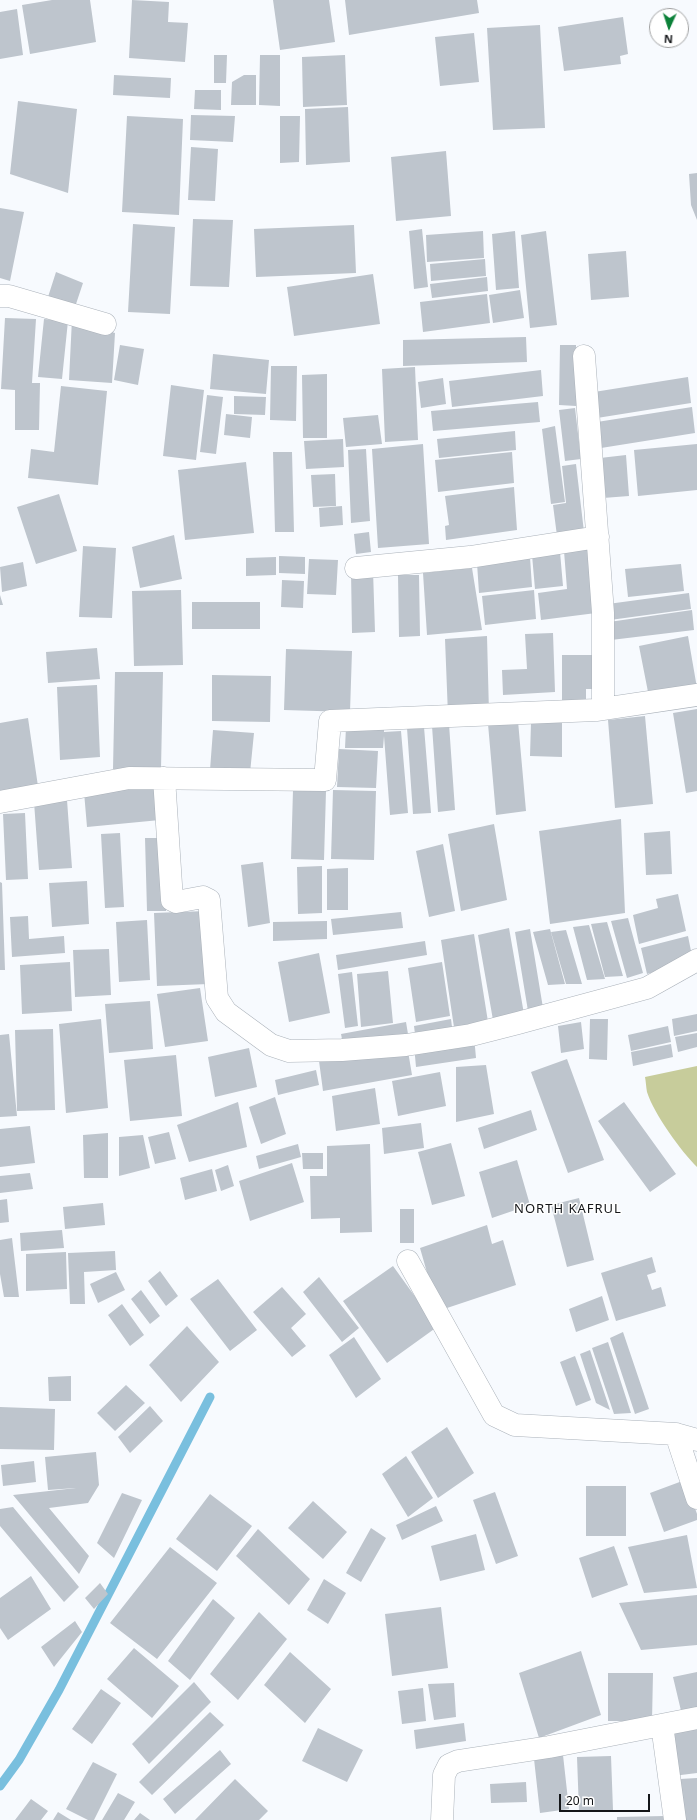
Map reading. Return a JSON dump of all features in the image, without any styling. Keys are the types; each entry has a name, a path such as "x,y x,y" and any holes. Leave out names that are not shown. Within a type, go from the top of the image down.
{"street":[{"path":"0,296 9,296 106,324"},
{"path":"584,356 603,613 604,709"},
{"path":"356,568 470,557 598,537"},
{"path":"0,802 129,778 325,780 330,721 604,709 697,696"},
{"path":"164,778 172,900 176,902 203,897 209,900 217,998 226,1012 271,1046 289,1051 342,1050 406,1045 471,1035 518,1024 647,988 697,960"},
{"path":"408,1261 494,1415 515,1425 676,1434 697,1440"},
{"path":"676,1434 697,1498"},
{"path":"442,1820 444,1775 449,1765 454,1763 549,1747 697,1718"},
{"path":"662,1725 675,1820"}],"green space":[{"path":"697,1066 697,1167 683,1152 656,1111 647,1092 645,1077"}],"building":[{"path":"52,0 90,0 96,42 30,54 22,5"},
{"path":"132,0 169,2 168,22 188,23 185,62 129,58"},
{"path":"273,0 329,0 335,42 280,50"},
{"path":"345,0 477,0 479,13 349,35"},
{"path":"17,9 23,55 0,59 0,12"},
{"path":"623,17 628,54 620,56 621,64 564,71 558,27"},
{"path":"540,25 545,128 493,130 487,28"},
{"path":"474,33 479,82 440,86 435,37"},
{"path":"214,55 227,55 226,83 214,83"},
{"path":"260,55 280,55 280,106 259,105"},
{"path":"345,55 347,105 303,107 302,57"},
{"path":"114,75 171,78 170,98 113,95"},
{"path":"244,75 256,75 256,105 231,105 232,82"},
{"path":"195,90 221,90 221,110 194,109"},
{"path":"18,101 77,109 68,193 10,174"},
{"path":"348,107 350,162 306,165 305,109"},
{"path":"191,115 235,116 233,142 190,140"},
{"path":"127,116 183,119 179,215 122,212"},
{"path":"280,116 300,116 299,162 280,163"},
{"path":"191,147 218,149 215,201 188,200"},
{"path":"446,151 451,216 396,221 391,157"},
{"path":"697,173 697,220 691,205 689,174"},
{"path":"0,208 24,212 10,281 0,278"},
{"path":"193,219 233,220 229,287 190,286"},
{"path":"133,224 175,227 170,314 128,312"},
{"path":"354,225 356,273 256,277 254,229"},
{"path":"422,229 428,287 414,289 409,231"},
{"path":"483,231 484,258 427,262 426,235"},
{"path":"515,231 519,288 496,290 492,234"},
{"path":"546,231 557,325 530,328 521,235"},
{"path":"626,251 629,297 591,300 588,254"},
{"path":"485,259 486,276 431,281 430,264"},
{"path":"56,272 83,283 75,307 48,297"},
{"path":"373,274 380,324 294,336 287,287"},
{"path":"487,277 488,291 432,298 430,284"},
{"path":"520,290 524,318 493,323 489,295"},
{"path":"487,294 490,323 423,332 420,302"},
{"path":"5,318 36,319 32,383 40,383 39,430 15,430 15,390 1,389"},
{"path":"44,319 68,321 62,379 38,377"},
{"path":"72,319 115,333 112,383 69,380"},
{"path":"526,337 527,362 403,366 403,340"},
{"path":"120,345 144,349 138,385 114,380"},
{"path":"560,345 576,345 576,406 559,405"},
{"path":"213,354 269,360 266,394 210,389"},
{"path":"271,366 297,366 296,421 270,420"},
{"path":"415,367 418,440 385,442 382,369"},
{"path":"541,370 543,396 452,407 449,381"},
{"path":"327,374 327,438 303,438 302,375"},
{"path":"688,377 691,403 597,418 594,392"},
{"path":"443,378 446,404 421,408 418,382"},
{"path":"171,385 204,390 196,460 163,456"},
{"path":"61,386 107,391 98,485 28,478 31,449 54,452"},
{"path":"207,395 223,397 216,454 200,452"},
{"path":"234,396 266,397 265,415 234,414"},
{"path":"538,402 540,422 433,431 431,411"},
{"path":"692,407 695,433 601,448 597,422"},
{"path":"575,408 581,459 565,461 559,410"},
{"path":"226,414 252,417 250,438 224,435"},
{"path":"378,415 382,444 346,447 343,418"},
{"path":"555,426 565,502 551,504 542,429"},
{"path":"515,431 516,450 439,458 437,439"},
{"path":"343,439 344,467 306,469 304,441"},
{"path":"423,444 429,544 378,548 372,449"},
{"path":"697,444 697,490 638,496 634,450"},
{"path":"366,449 370,521 351,523 348,450"},
{"path":"273,452 292,452 294,532 275,532"},
{"path":"512,452 514,483 438,492 435,460"},
{"path":"626,455 629,496 603,498 600,458"},
{"path":"246,462 254,533 185,540 178,470"},
{"path":"576,464 584,532 557,536 553,505 566,503 562,466"},
{"path":"335,474 336,506 313,507 311,475"},
{"path":"514,487 517,530 446,540 445,526 449,525 445,496"},
{"path":"59,494 77,551 36,564 17,507"},
{"path":"342,506 343,525 320,527 319,508"},
{"path":"369,532 371,552 356,554 354,534"},
{"path":"174,535 182,579 140,588 132,547"},
{"path":"83,546 116,548 112,618 79,617"},
{"path":"590,548 596,613 541,620 538,593 567,589 564,551"},
{"path":"560,552 563,586 535,589 532,555"},
{"path":"279,556 305,557 305,574 279,573"},
{"path":"276,557 276,575 246,576 246,558"},
{"path":"530,557 532,587 479,593 477,563"},
{"path":"309,559 338,560 336,595 307,594"},
{"path":"23,562 27,586 2,592 0,567"},
{"path":"681,564 684,591 628,597 625,569"},
{"path":"472,568 482,630 427,635 423,573"},
{"path":"373,570 375,632 352,633 351,571"},
{"path":"398,575 419,575 420,636 399,637"},
{"path":"282,580 304,581 303,608 281,607"},
{"path":"181,590 183,665 134,666 132,591"},
{"path":"534,590 536,619 485,625 482,596"},
{"path":"689,593 691,609 610,620 608,604"},
{"path":"0,595 3,605 0,605"},
{"path":"192,602 260,602 260,629 192,629"},
{"path":"692,610 694,630 611,640 609,622"},
{"path":"553,633 555,692 503,695 502,670 527,669 525,634"},
{"path":"487,636 489,713 448,715 445,639"},
{"path":"688,636 697,688 649,697 639,646"},
{"path":"97,648 100,679 48,683 46,652"},
{"path":"286,649 352,651 350,712 284,710"},
{"path":"562,655 597,655 598,689 586,689 586,706 562,706"},
{"path":"115,672 163,672 161,769 113,769"},
{"path":"212,675 271,676 270,722 212,721"},
{"path":"97,685 100,757 60,760 57,687"},
{"path":"697,709 697,791 686,793 673,713"},
{"path":"645,716 653,804 615,808 608,720"},
{"path":"28,718 40,800 0,807 0,723"},
{"path":"518,721 526,811 496,815 488,724"},
{"path":"531,723 562,723 562,757 530,756"},
{"path":"449,724 455,810 438,812 432,726"},
{"path":"346,727 384,729 384,732 401,731 408,813 390,815 384,736 383,748 345,748"},
{"path":"424,727 431,813 413,814 407,728"},
{"path":"213,730 254,733 250,773 210,770"},
{"path":"339,749 378,751 376,788 337,787"},
{"path":"156,785 160,820 87,827 84,792"},
{"path":"293,790 326,791 324,860 291,859"},
{"path":"333,790 376,791 374,860 331,859"},
{"path":"67,800 72,868 39,870 34,802"},
{"path":"25,813 28,879 6,880 3,814"},
{"path":"621,819 625,913 550,924 539,831"},
{"path":"494,824 507,900 461,911 448,834"},
{"path":"670,831 672,874 646,875 644,833"},
{"path":"120,833 124,907 105,908 101,834"},
{"path":"145,838 164,838 166,911 147,911"},
{"path":"443,844 455,911 429,917 416,851"},
{"path":"263,862 270,923 248,927 241,865"},
{"path":"322,866 322,913 298,914 297,867"},
{"path":"348,868 348,910 327,910 327,869"},
{"path":"87,881 89,924 52,927 49,883"},
{"path":"0,882 2,883 5,970 0,970"},
{"path":"678,894 686,931 639,944 633,915 658,908 656,899"},
{"path":"206,911 209,984 157,986 154,913"},
{"path":"401,912 403,928 333,935 331,919"},
{"path":"28,916 29,939 64,936 65,953 12,957 10,917"},
{"path":"628,918 643,973 627,978 611,921"},
{"path":"147,920 150,980 119,982 116,922"},
{"path":"327,921 327,939 273,941 273,922"},
{"path":"607,922 623,976 605,977 591,924"},
{"path":"589,925 605,979 587,980 573,927"},
{"path":"509,928 524,1014 493,1020 478,935"},
{"path":"530,929 543,1008 528,1011 515,932"},
{"path":"550,929 565,984 548,985 533,932"},
{"path":"566,930 582,984 566,984 551,932"},
{"path":"474,934 489,1028 455,1034 441,940"},
{"path":"688,936 693,961 647,974 641,948"},
{"path":"425,941 427,955 338,970 336,955"},
{"path":"109,949 111,995 75,997 73,950"},
{"path":"319,953 330,1013 289,1022 278,962"},
{"path":"70,962 72,1011 22,1014 20,965"},
{"path":"442,962 450,1016 416,1022 408,968"},
{"path":"388,971 393,1023 361,1027 357,974"},
{"path":"352,972 358,1026 345,1028 338,974"},
{"path":"200,988 208,1041 165,1047 157,994"},
{"path":"150,1001 153,1049 109,1053 105,1004"},
{"path":"697,1014 697,1031 674,1036 672,1019"},
{"path":"101,1019 108,1108 66,1113 59,1024"},
{"path":"451,1019 453,1035 416,1042 414,1026"},
{"path":"590,1019 608,1019 607,1060 589,1059"},
{"path":"406,1022 408,1034 342,1039 341,1034"},
{"path":"581,1022 584,1049 561,1053 558,1026"},
{"path":"668,1026 671,1042 631,1051 628,1035"},
{"path":"53,1029 55,1110 17,1111 15,1030"},
{"path":"697,1033 697,1047 678,1052 675,1037"},
{"path":"9,1034 17,1116 0,1117 0,1035"},
{"path":"474,1036 476,1058 416,1067 414,1045"},
{"path":"671,1044 673,1057 633,1066 631,1052"},
{"path":"407,1045 412,1075 323,1091 319,1061"},
{"path":"249,1048 257,1087 215,1097 208,1057"},
{"path":"176,1055 182,1116 130,1121 124,1060"},
{"path":"567,1059 604,1160 568,1173 531,1072"},
{"path":"486,1065 494,1114 456,1122 456,1067"},
{"path":"316,1070 319,1085 278,1095 275,1080"},
{"path":"440,1072 446,1106 398,1116 392,1081"},
{"path":"375,1088 380,1124 336,1131 332,1096"},
{"path":"275,1097 286,1134 261,1144 249,1107"},
{"path":"238,1102 247,1147 189,1162 177,1125"},
{"path":"624,1102 676,1174 650,1192 598,1121"},
{"path":"531,1110 537,1130 484,1149 478,1128"},
{"path":"421,1123 424,1148 384,1154 382,1128"},
{"path":"30,1126 35,1163 0,1167 0,1129"},
{"path":"169,1132 176,1159 155,1164 148,1137"},
{"path":"108,1133 108,1178 84,1178 83,1135"},
{"path":"143,1135 150,1168 119,1176 119,1137"},
{"path":"451,1143 465,1196 432,1205 418,1152"},
{"path":"298,1144 301,1157 259,1169 256,1156"},
{"path":"370,1144 372,1232 340,1233 340,1218 311,1219 310,1176 327,1176 327,1146"},
{"path":"302,1153 323,1153 323,1169 303,1169"},
{"path":"517,1160 530,1205 492,1218 479,1172"},
{"path":"292,1163 304,1202 250,1221 239,1181"},
{"path":"228,1165 234,1186 221,1191 215,1170"},
{"path":"212,1169 217,1191 185,1200 180,1178"},
{"path":"30,1173 33,1189 0,1193 0,1176"},
{"path":"579,1198 594,1260 567,1267 551,1205"},
{"path":"7,1199 9,1222 0,1223 0,1200"},
{"path":"103,1203 105,1225 65,1229 63,1207"},
{"path":"400,1209 414,1209 414,1243 400,1243"},
{"path":"487,1225 492,1244 503,1240 516,1285 438,1311 420,1248"},
{"path":"62,1230 64,1248 21,1251 20,1233"},
{"path":"12,1238 19,1297 4,1297 0,1274 0,1240"},
{"path":"115,1251 116,1270 84,1272 85,1304 70,1304 68,1253"},
{"path":"66,1252 67,1289 26,1291 26,1254"},
{"path":"652,1257 656,1272 647,1275 652,1290 661,1287 666,1306 616,1321 601,1273"},
{"path":"393,1266 437,1327 387,1363 343,1301"},
{"path":"160,1271 178,1296 166,1306 148,1281"},
{"path":"116,1272 125,1290 98,1303 90,1284"},
{"path":"319,1277 359,1328 342,1342 303,1292"},
{"path":"218,1279 257,1330 230,1351 190,1299"},
{"path":"282,1287 306,1314 291,1328 306,1346 292,1357 253,1312"},
{"path":"141,1290 160,1316 150,1324 131,1299"},
{"path":"602,1296 609,1320 576,1332 569,1309"},
{"path":"122,1304 144,1335 130,1346 108,1315"},
{"path":"187,1326 219,1362 181,1402 149,1365"},
{"path":"623,1332 649,1409 635,1414 610,1338"},
{"path":"354,1337 381,1379 356,1398 329,1355"},
{"path":"608,1342 631,1413 614,1414 592,1348"},
{"path":"590,1350 610,1410 596,1403 580,1354"},
{"path":"575,1356 591,1400 576,1406 560,1362"},
{"path":"71,1376 71,1401 49,1401 48,1377"},
{"path":"126,1385 145,1403 115,1431 97,1413"},
{"path":"150,1406 163,1421 130,1453 118,1437"},
{"path":"0,1407 55,1409 54,1450 0,1449"},
{"path":"447,1427 474,1473 438,1498 411,1452"},
{"path":"96,1452 99,1485 88,1503 49,1508 89,1556 79,1574 13,1495 76,1488 48,1490 45,1457"},
{"path":"406,1456 433,1498 408,1517 382,1474"},
{"path":"34,1461 36,1482 3,1486 1,1465"},
{"path":"685,1480 697,1514 697,1520 664,1532 650,1493"},
{"path":"586,1486 626,1486 626,1536 586,1536"},
{"path":"495,1492 518,1556 496,1564 473,1500"},
{"path":"122,1493 142,1500 114,1558 97,1543"},
{"path":"210,1494 252,1526 217,1571 176,1539"},
{"path":"313,1501 347,1532 323,1559 288,1528"},
{"path":"436,1506 443,1521 402,1540 396,1525"},
{"path":"13,1507 79,1587 64,1602 0,1526 0,1509"},
{"path":"371,1528 386,1538 361,1582 346,1573"},
{"path":"258,1529 310,1579 289,1605 236,1556"},
{"path":"476,1534 485,1570 440,1581 431,1546"},
{"path":"687,1535 697,1588 644,1593 628,1547"},
{"path":"614,1546 628,1585 592,1598 579,1558"},
{"path":"170,1547 217,1583 157,1659 110,1623"},
{"path":"31,1576 51,1609 8,1640 0,1628 0,1598"},
{"path":"324,1579 346,1593 328,1624 307,1610"},
{"path":"100,1583 108,1594 94,1609 85,1598"},
{"path":"697,1595 697,1645 641,1650 619,1603"},
{"path":"213,1599 235,1618 190,1680 168,1661"},
{"path":"441,1607 448,1668 392,1676 385,1614"},
{"path":"259,1612 287,1639 238,1700 210,1674"},
{"path":"75,1621 82,1632 54,1667 41,1647"},
{"path":"134,1648 179,1686 152,1718 107,1679"},
{"path":"581,1651 601,1715 539,1738 519,1673"},
{"path":"290,1652 331,1689 305,1723 264,1685"},
{"path":"697,1672 697,1711 682,1715 673,1677"},
{"path":"608,1673 653,1673 652,1721 608,1721"},
{"path":"194,1682 211,1702 149,1764 132,1744"},
{"path":"454,1683 456,1717 434,1720 428,1684"},
{"path":"423,1688 426,1721 402,1724 398,1691"},
{"path":"101,1689 121,1703 92,1744 72,1729"},
{"path":"210,1712 224,1725 152,1795 139,1782"},
{"path":"464,1723 466,1741 416,1749 414,1730"},
{"path":"697,1725 697,1773 673,1776 670,1727"},
{"path":"318,1728 363,1750 347,1782 302,1761"},
{"path":"220,1750 231,1764 175,1814 163,1799"},
{"path":"563,1755 569,1809 540,1813 534,1759"},
{"path":"611,1756 613,1810 579,1811 577,1757"},
{"path":"93,1762 117,1774 94,1820 88,1820 66,1809"},
{"path":"697,1778 697,1820 683,1820 680,1779"},
{"path":"235,1779 268,1811 259,1820 195,1820"},
{"path":"526,1782 527,1802 491,1803 490,1784"},
{"path":"118,1793 135,1802 124,1820 102,1820"},
{"path":"31,1799 48,1811 41,1820 15,1820"},
{"path":"58,1812 71,1820 53,1820"},
{"path":"140,1813 150,1820 134,1820"},
{"path":"664,1816 664,1820 617,1820 617,1817"}],"waterway":[{"path":"0,1786 19,1760 59,1690 210,1397"}],"district":[{"name":"NORTH KAFRUL","path":"568,1209"}]}
